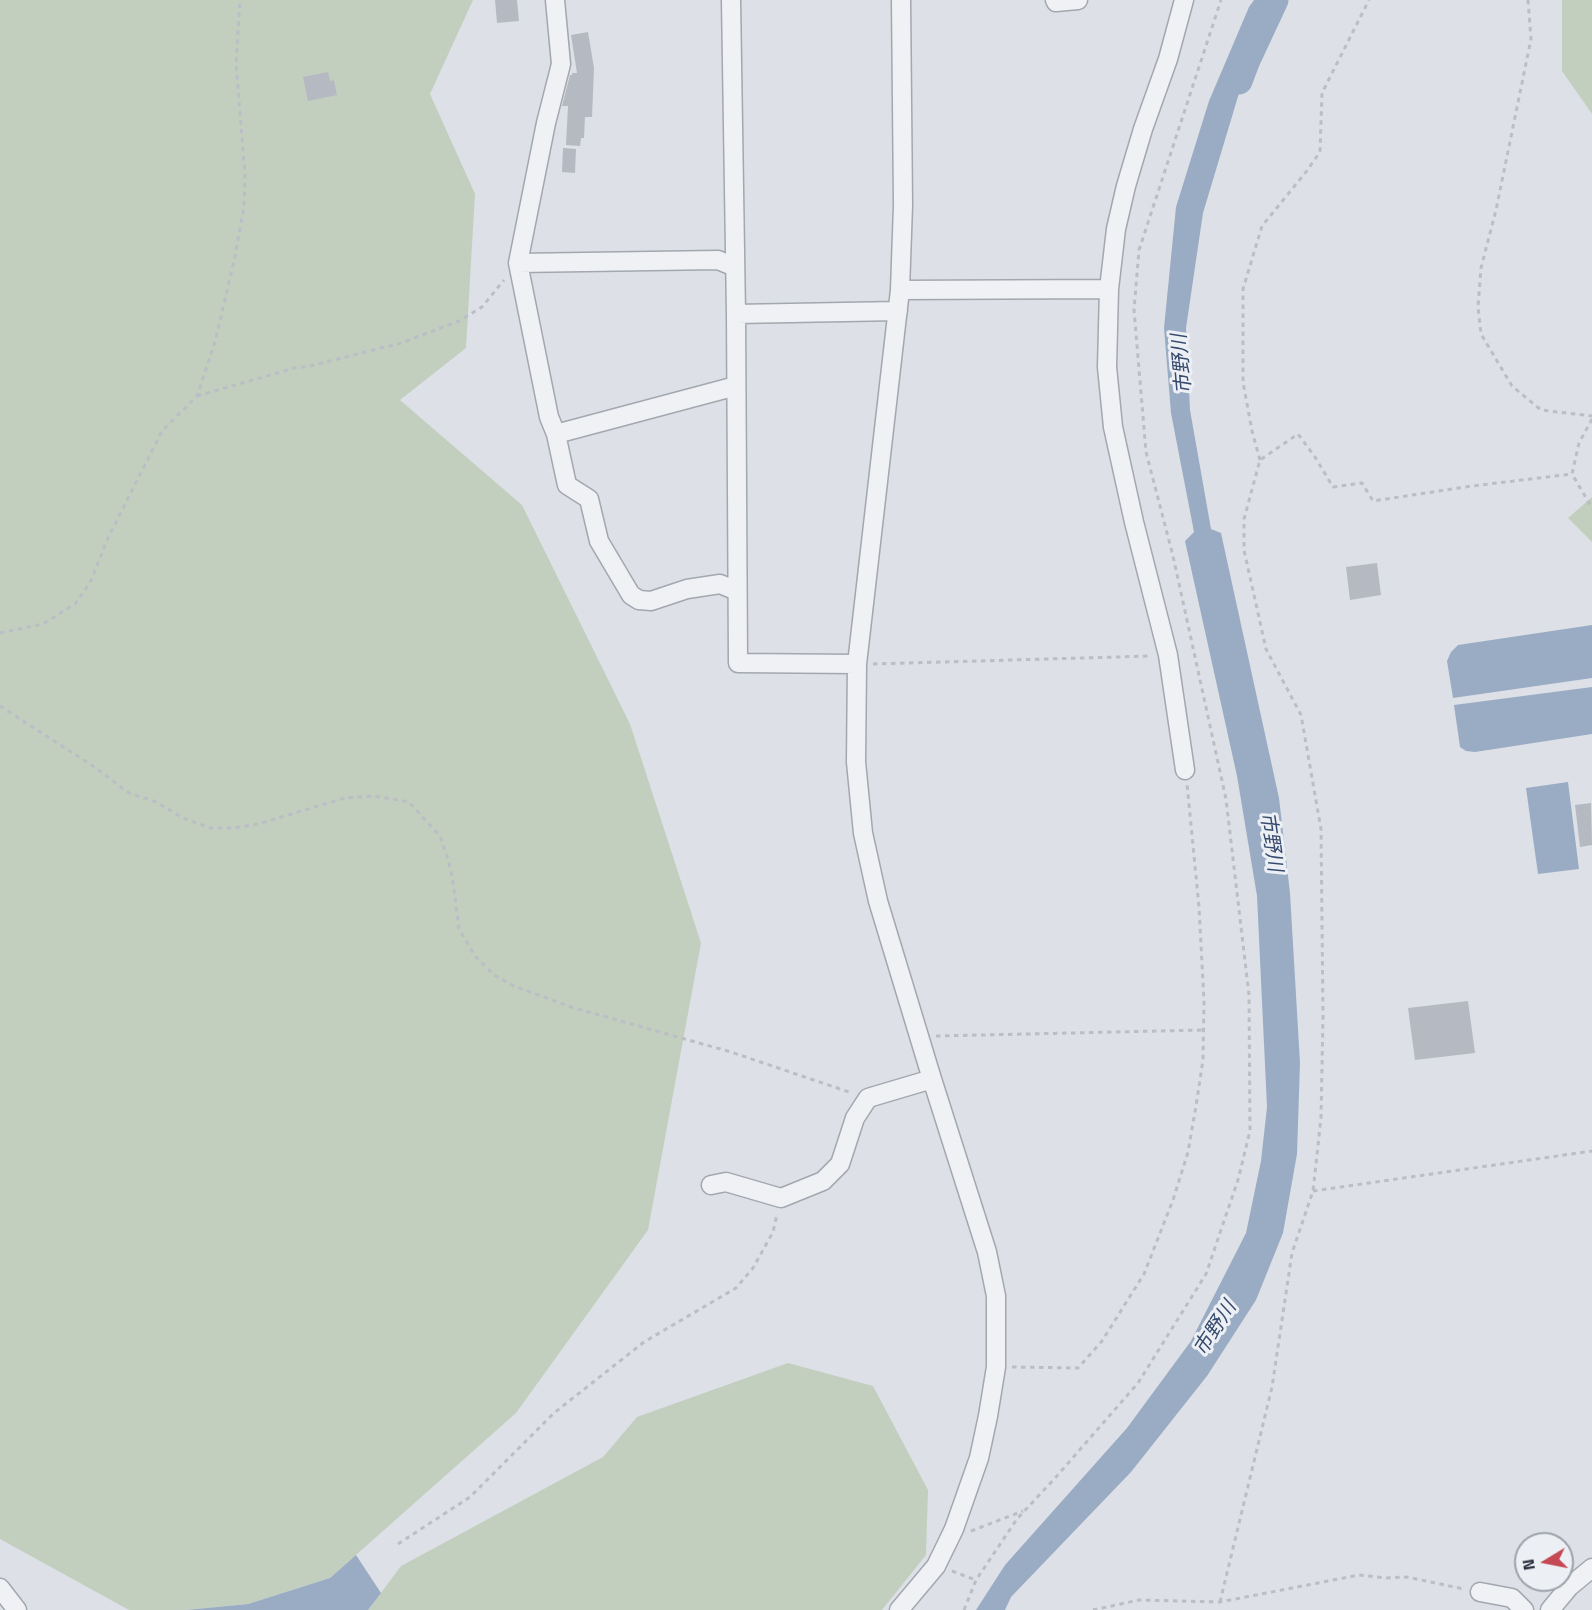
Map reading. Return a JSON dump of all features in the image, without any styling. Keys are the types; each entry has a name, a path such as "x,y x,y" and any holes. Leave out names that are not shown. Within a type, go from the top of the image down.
{"street":[{"path":"555,0 561,64 546,123 518,262 549,417 556,434 567,485 589,499 599,541 631,595 639,600 651,601 687,589 720,584 737,591"},
{"path":"731,0 738,663 857,664"},
{"path":"900,1610 936,1566 951,1533 979,1458 996,1367 996,1296 987,1252 878,901 863,833 856,762 857,664 900,290 903,205 901,0"},
{"path":"1055,0 1056,2 1078,0"},
{"path":"1184,0 1168,59 1126,186 1116,229 1109,289 1107,367 1113,427 1168,656 1185,770"},
{"path":"518,262 718,260 735,267"},
{"path":"900,290 1109,289"},
{"path":"735,314 898,311"},
{"path":"556,434 736,386"},
{"path":"711,1185 726,1182 781,1198 823,1181 840,1164 855,1118 868,1098 932,1079"},
{"path":"1550,1610 1569,1587 1592,1568"},
{"path":"0,1588 17,1610"},
{"path":"1480,1592 1512,1598 1524,1610"}],"path":[{"path":"0,633 44,624 75,604 90,583 108,538 162,431 197,396 215,342 244,207 245,175 236,63 240,0"},
{"path":"964,1610 976,1580 1017,1519 1138,1383 1206,1274 1238,1180 1250,1131 1249,995 1226,799 1173,556 1146,452 1134,310 1139,250 1221,0"},
{"path":"1220,1602 1272,1387 1292,1252 1313,1191 1321,1118 1323,1016 1321,829 1301,715 1266,649 1244,550 1244,519 1260,460 1243,382 1243,289 1262,226 1320,152 1323,93 1369,0"},
{"path":"1528,0 1531,39 1496,210 1481,268 1478,307 1481,334 1512,386 1541,410 1592,418 1579,443 1572,474 1592,508"},
{"path":"197,396 298,367 306,367 401,343 459,321 482,307 518,262"},
{"path":"1260,460 1298,434 1333,487 1362,483 1373,501 1572,474"},
{"path":"857,664 1168,656"},
{"path":"0,706 93,766 129,793 156,802 183,818 210,828 233,828 258,824 345,798 374,796 409,802 440,836 452,875 459,929 475,956 494,975 514,986 571,1007 731,1052 868,1098"},
{"path":"996,1367 1078,1368 1102,1341 1144,1274 1173,1200 1188,1152 1203,1060 1204,1030 1199,907 1185,770"},
{"path":"919,1036 1204,1030"},
{"path":"1313,1191 1592,1150"},
{"path":"398,1544 470,1497 554,1413 645,1342 736,1288 753,1268 773,1232 781,1198"},
{"path":"951,1533 963,1534 1025,1511"},
{"path":"936,1566 976,1580"},
{"path":"1093,1610 1139,1600 1220,1602 1359,1575 1386,1578 1407,1577 1480,1592"}],"green space":[{"path":"0,0 473,0 430,94 475,194 466,348 400,400 522,505 630,724 701,943 648,1230 516,1413 330,1578 248,1604 186,1610 129,1610 0,1539"},
{"path":"1562,0 1592,0 1592,114 1562,71"},
{"path":"1592,497 1592,542 1568,518"},
{"path":"788,1363 873,1386 928,1490 926,1555 882,1610 368,1610 401,1566 603,1457 637,1417"}],"water":[{"path":"1254,0 1274,0 1261,20 1203,213 1186,328 1190,410 1211,529 1221,533 1279,798 1290,893 1300,1063 1297,1154 1283,1233 1256,1300 1207,1376 1131,1472 1011,1597 1005,1610 976,1610 1005,1565 1127,1428 1191,1341 1246,1233 1261,1161 1267,1107 1257,896 1237,776 1185,541 1194,532 1171,413 1164,328 1176,207 1209,101"},
{"path":"1592,625 1592,678 1453,698 1447,661 1451,652 1458,645"},
{"path":"1592,687 1592,734 1475,752 1466,751 1460,747 1454,705"},
{"path":"1568,782 1579,869 1538,874 1526,788"},
{"path":"356,1555 381,1593 368,1610 186,1610 248,1604 330,1578"}],"building":[{"path":"495,0 517,0 519,21 497,23"},
{"path":"588,32 594,68 592,117 585,117 584,138 581,138 580,146 566,145 568,106 562,106 570,75 577,73 571,35"},
{"path":"328,72 330,81 334,80 337,95 308,101 303,77"},
{"path":"563,148 576,149 575,173 562,172"},
{"path":"1377,563 1381,595 1350,600 1346,567"},
{"path":"1591,803 1592,845 1580,847 1575,805"},
{"path":"1468,1001 1475,1053 1415,1060 1408,1008"}],"waterway":[{"name":"市野川","path":"1239,81 1275,0"}]}
